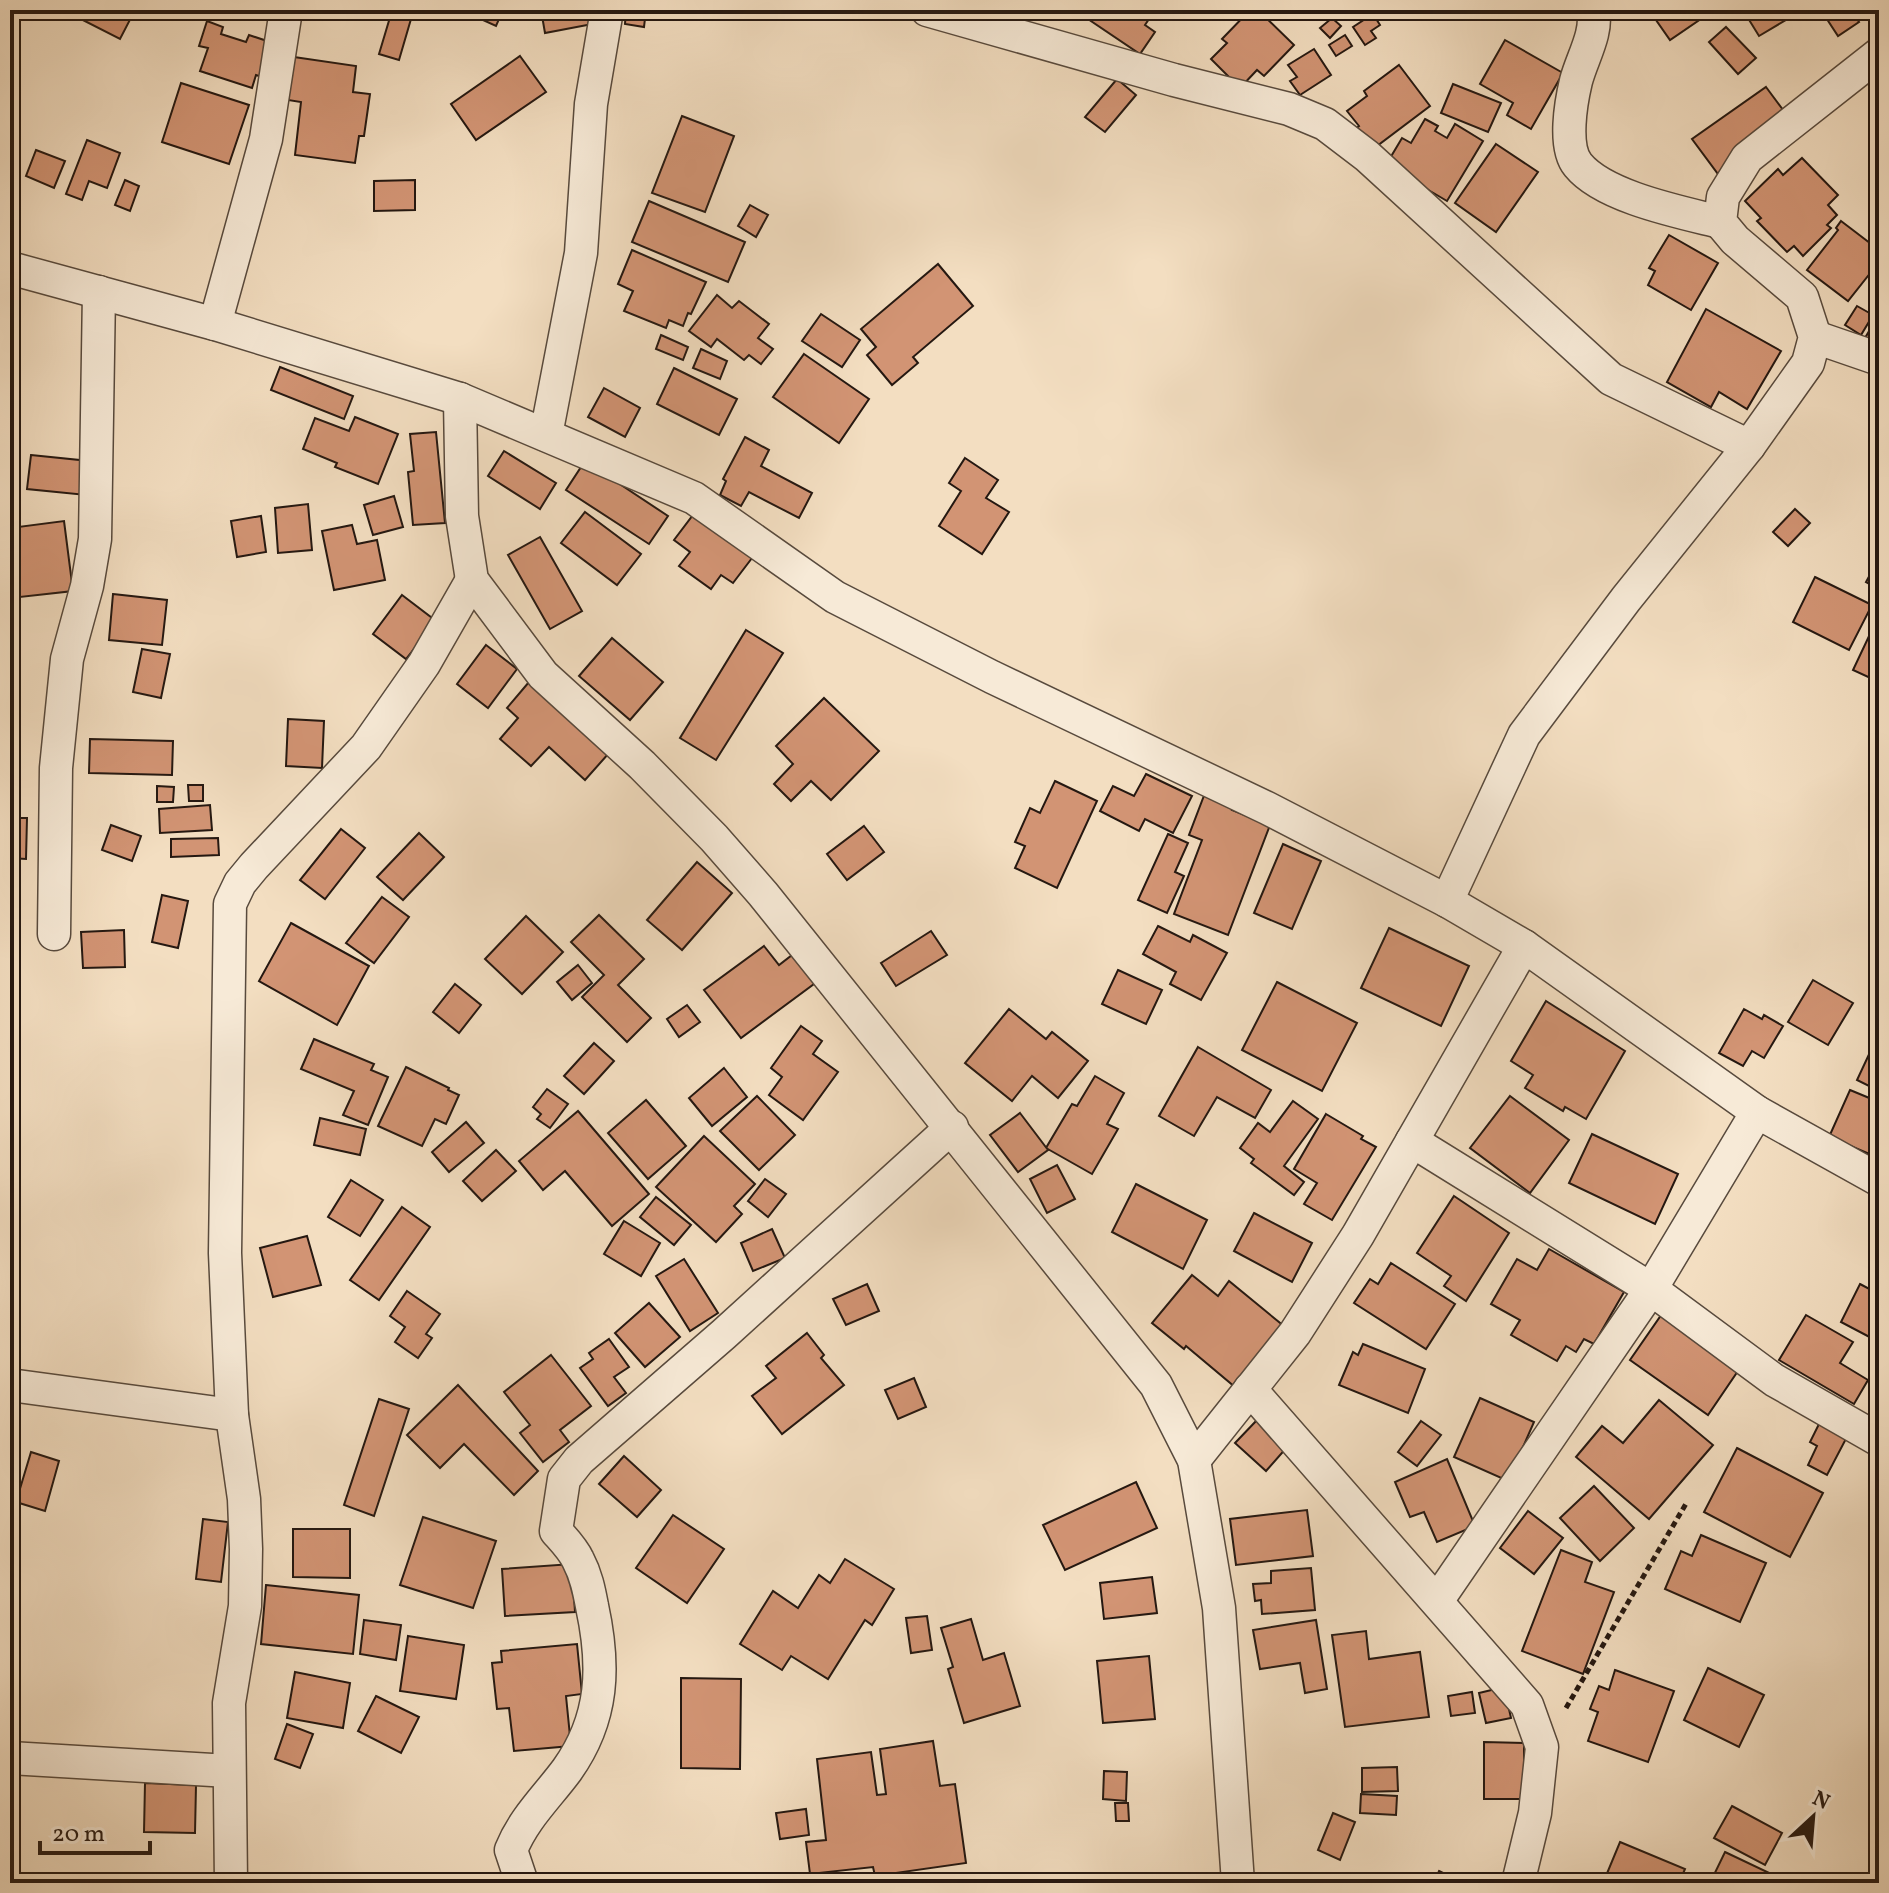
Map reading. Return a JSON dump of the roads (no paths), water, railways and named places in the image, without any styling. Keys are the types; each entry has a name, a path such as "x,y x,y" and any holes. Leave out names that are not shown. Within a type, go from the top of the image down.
{"street":[{"path":"215,324 266,139 286,10"},
{"path":"546,435 581,253 591,104 607,10"},
{"path":"927,10 1289,109 1325,124 1367,156 1611,379 1749,446"},
{"path":"1447,901 1524,735 1626,599 1749,446 1808,363 1815,337 1802,297 1735,240 1720,222 1649,204 1608,188 1577,164 1568,141 1575,84 1596,22 1593,10"},
{"path":"1720,222 1723,197 1747,158 1879,54"},
{"path":"10,268 215,324 460,399 694,498 835,597 992,677 1267,808 1447,901 1524,946 1757,1112 1879,1180"},
{"path":"54,934 56,768 67,659 87,586 95,539 99,292"},
{"path":"1815,337 1879,359"},
{"path":"460,399 462,516 472,580 543,675 642,765 753,883 952,1127 1156,1385 1194,1460 1219,1608 1238,1883"},
{"path":"231,1883 229,1703 245,1606 246,1549 244,1499 232,1415 225,1253 230,904 240,883 254,866 366,747 424,664 472,580"},
{"path":"1194,1460 1303,1321 1358,1235 1524,946"},
{"path":"1437,1601 1651,1289 1757,1112"},
{"path":"522,1883 511,1850 520,1830 568,1768 592,1720 601,1684 599,1639 586,1577 577,1556 556,1531 564,1479 579,1460 724,1334 952,1127"},
{"path":"1412,1141 1651,1289 1774,1380 1879,1440"},
{"path":"10,1385 232,1415"},
{"path":"1250,1389 1527,1705 1542,1747 1535,1813 1518,1883"},
{"path":"10,1758 229,1771"}]}
